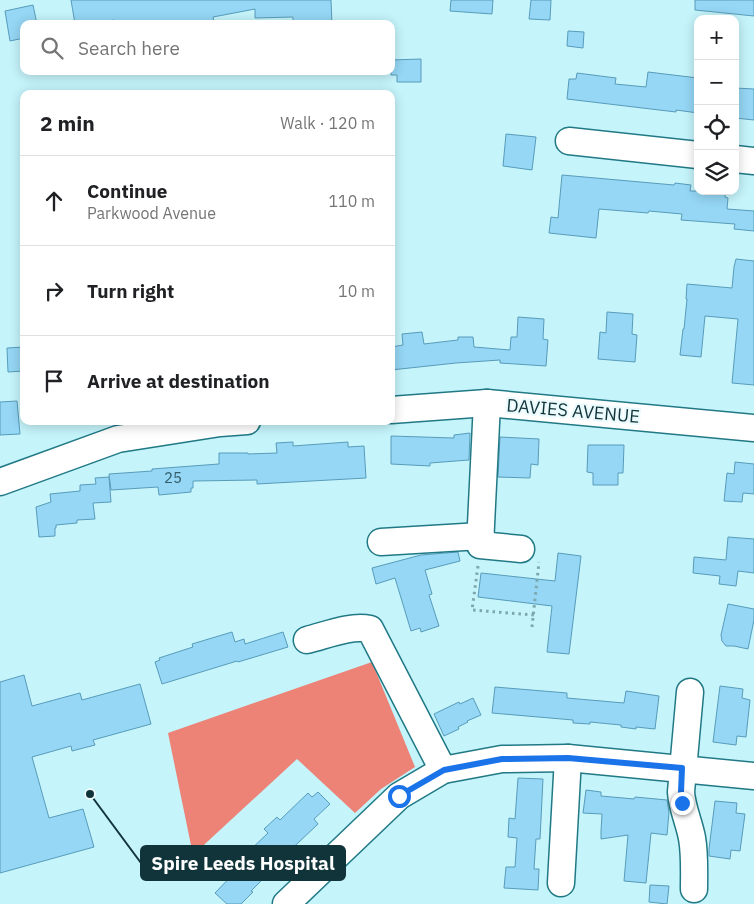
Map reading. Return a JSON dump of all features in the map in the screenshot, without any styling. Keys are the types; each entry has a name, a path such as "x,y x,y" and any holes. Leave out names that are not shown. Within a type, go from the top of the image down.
{"street":[{"path":"569,141 694,155"},
{"path":"739,159 754,161"},
{"path":"480,540 487,403"},
{"name":"DAVIES AVENUE","path":"395,410 487,403 754,428"},
{"path":"0,482 118,439 207,425"},
{"path":"381,542 480,540 521,549"},
{"path":"307,640 350,628 370,629 444,770"},
{"path":"690,692 682,768 681,798 692,837 694,889"},
{"path":"562,883 568,758"},
{"path":"286,904 399,796 444,770 502,759 568,758 754,776"}],"path":[{"path":"480,540 472,610 534,616"},
{"path":"521,549 540,551 532,626"}],"shaded area":[{"path":"372,662 415,767 381,789 355,813 297,759 193,855 168,733"}],"building":[{"path":"71,0 331,0 332,20 293,20 293,17 255,18 255,9 213,17 214,20 74,20"},
{"path":"451,0 493,0 492,14 450,11"},
{"path":"531,0 551,0 550,20 529,19"},
{"path":"695,0 754,0 754,16 695,10"},
{"path":"33,5 36,20 20,20 20,39 10,41 5,11"},
{"path":"568,31 584,32 583,48 567,46"},
{"path":"421,59 421,82 397,82 395,60"},
{"path":"648,72 694,78 694,112 567,99 569,79 576,79 577,73 616,78 615,84 646,87"},
{"path":"739,88 754,89 754,120 739,118"},
{"path":"506,134 536,137 532,170 503,166"},
{"path":"562,175 674,185 675,183 691,185 690,191 694,191 694,195 725,195 725,197 728,198 727,209 754,211 754,231 734,229 735,224 681,220 682,214 599,209 596,238 549,233 551,217 558,218"},
{"path":"736,259 754,261 754,385 732,383 738,319 705,316 701,357 680,355 687,284 732,288"},
{"path":"607,312 633,314 632,334 637,335 635,362 598,359 600,332 606,333"},
{"path":"518,317 544,319 543,339 548,340 546,366 500,363 500,360 395,370 395,346 403,345 402,334 422,332 424,344 458,340 458,337 473,337 474,347 510,350 511,337 517,337"},
{"path":"20,347 20,371 8,372 7,348"},
{"path":"17,401 20,434 0,435 0,402"},
{"path":"470,433 469,460 430,463 430,466 391,464 391,436 454,438 454,435"},
{"path":"500,437 539,439 538,465 531,464 530,478 498,477"},
{"path":"293,442 293,446 348,442 348,447 364,446 366,478 257,484 257,480 193,481 191,492 159,495 158,487 111,490 109,474 219,464 219,453 277,453 276,443"},
{"path":"588,445 624,445 623,473 618,473 618,485 593,485 593,473 587,472"},
{"path":"735,462 754,464 754,494 743,493 742,502 724,501 727,473 734,474"},
{"path":"109,477 111,502 93,503 95,519 77,520 77,523 56,525 55,536 39,537 36,507 51,502 50,494 80,491 80,485 96,484 95,478"},
{"path":"728,537 754,539 754,573 738,571 736,586 719,584 720,576 693,573 694,557 726,560"},
{"path":"458,552 460,561 425,570 432,594 429,595 439,626 421,632 420,628 411,631 395,578 376,584 372,568 421,555"},
{"path":"558,553 581,556 569,654 547,652 552,606 478,597 481,573 555,581"},
{"path":"728,604 754,609 754,620 748,649 726,646 722,641 721,635"},
{"path":"232,632 235,642 244,639 245,644 283,632 288,647 162,684 155,662 160,660 159,658 193,647 192,644"},
{"path":"24,675 32,706 80,693 82,700 140,684 151,724 93,740 95,745 72,751 71,746 32,757 49,818 83,809 94,847 0,873 0,682"},
{"path":"720,686 743,689 742,698 750,700 746,737 737,736 736,745 713,742"},
{"path":"495,687 567,693 567,698 624,703 626,691 659,696 655,729 636,727 636,729 621,727 621,725 590,722 590,724 573,723 573,720 492,713"},
{"path":"473,698 481,715 467,721 458,727 459,729 444,736 434,714 459,702 460,704"},
{"path":"518,778 543,779 540,839 536,839 534,869 539,869 538,890 504,888 506,867 515,867 517,838 508,837 509,818 515,819"},
{"path":"586,790 601,792 601,796 667,800 669,812 667,835 651,833 646,883 624,881 628,835 601,839 602,814 583,813"},
{"path":"318,792 330,804 314,819 318,824 263,876 264,878 251,891 253,892 241,904 227,904 215,893 238,869 223,854 238,853 242,849 246,854 268,833 264,829 277,817 280,820 308,793 312,797"},
{"path":"715,801 737,803 736,813 745,814 740,851 731,850 730,859 709,856"},
{"path":"650,885 669,886 667,904 649,902"}],"place":[{"name":"Spire Leeds Hospital","path":"90,794"}],"route":[{"path":"399,796 444,770 502,759 568,758 682,768 682,803"}]}
